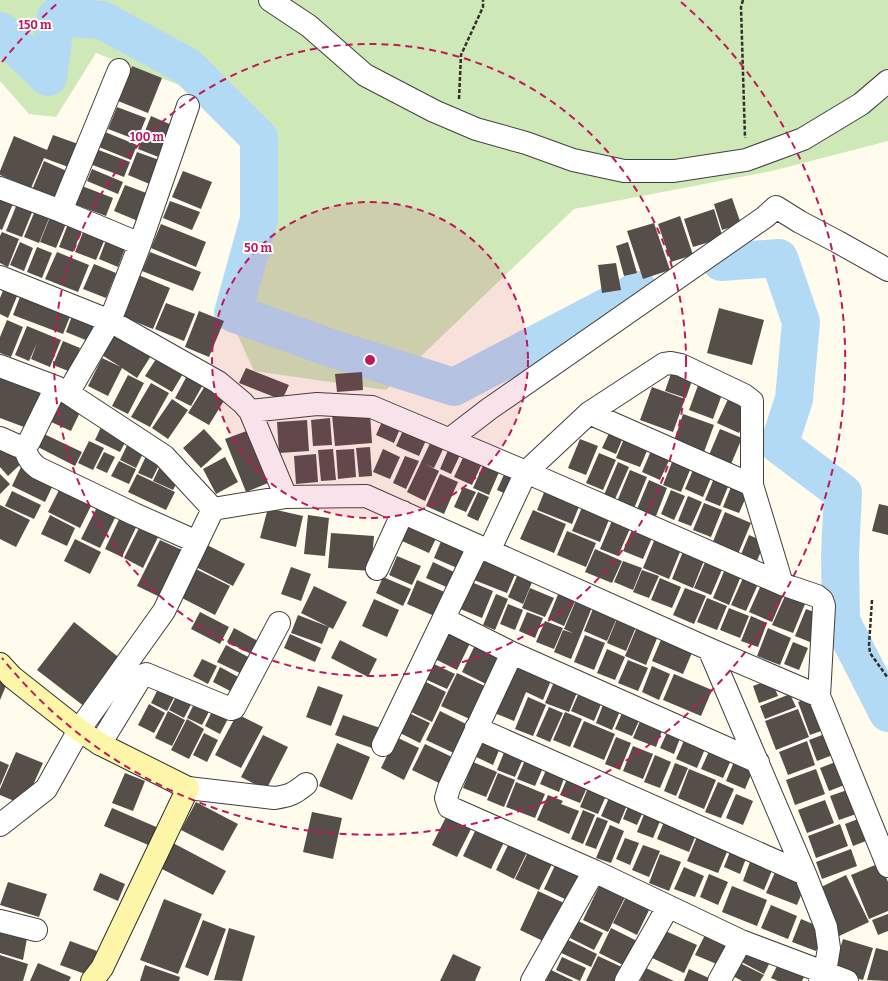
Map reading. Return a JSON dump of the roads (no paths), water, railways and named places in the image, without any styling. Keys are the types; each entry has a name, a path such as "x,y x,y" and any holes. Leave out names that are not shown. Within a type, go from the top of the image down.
{"street":[{"path":"270,0 308,26 365,75 434,111 476,129 526,143 573,160 624,171 674,171 746,160 803,139 861,104 888,81"},
{"path":"61,211 120,70"},
{"path":"0,438 18,446 24,446 29,442 62,390 110,321 140,244 188,106"},
{"path":"0,188 61,211 140,244"},
{"path":"450,439 489,409 765,217 776,207 800,222 888,270"},
{"path":"0,278 110,321 218,382 243,403 250,412 286,497"},
{"path":"383,745 444,619 526,472 589,413 664,364 671,363 681,365 744,395 752,401 752,485 782,584"},
{"path":"0,366 62,390 164,456 214,509"},
{"path":"250,412 317,404 372,407 450,439 782,584 817,596 822,600 824,606 820,696 888,866"},
{"path":"589,413 752,485"},
{"path":"24,446 28,459 38,468 197,542"},
{"path":"214,509 286,497 366,496 709,649 820,696"},
{"path":"0,825 46,789 79,730 164,610 214,509"},
{"path":"377,569 402,512"},
{"path":"444,619 512,653 758,762"},
{"path":"100,744 141,676 146,674 233,709 279,624"},
{"path":"709,649 806,874 826,927 829,948 823,977"},
{"path":"512,653 449,788 446,798 449,808 594,871 668,907 823,977 847,981"},
{"path":"0,664 12,677 79,730 100,744 188,788 274,798 295,793 306,784"},
{"path":"476,728 806,874"},
{"path":"92,981 102,968 188,788"},
{"path":"532,981 594,871"},
{"path":"626,981 668,907"},
{"path":"0,921 36,930"},
{"path":"719,981 741,940"}],"waterway":[{"path":"0,31 48,77 56,17 102,20 188,67 259,138 259,219 233,313 328,347 454,387 639,290"},
{"path":"721,262 779,258 801,322 794,399 779,445 843,493 840,556 841,621 888,713"}]}
